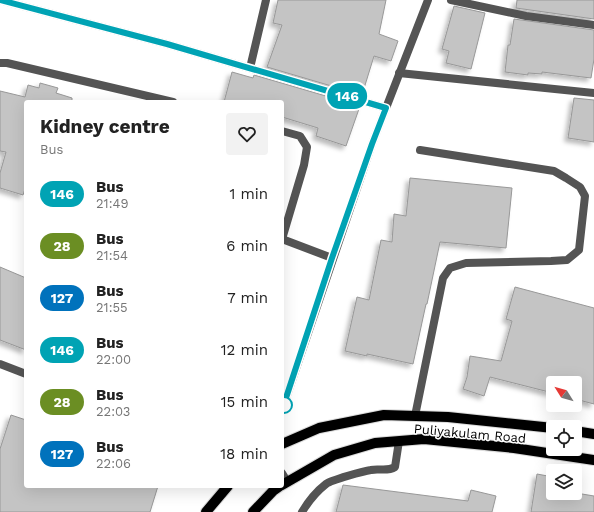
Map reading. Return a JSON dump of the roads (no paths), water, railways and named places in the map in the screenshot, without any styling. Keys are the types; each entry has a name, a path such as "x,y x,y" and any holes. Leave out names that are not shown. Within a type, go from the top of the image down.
{"main road":[{"name":"Puliyakulam Road","path":"284,443 319,428 384,415 448,417 546,427"},
{"path":"582,432 594,434"},
{"name":"Puliyakulam Road","path":"284,480 334,455 375,443 424,439 514,448 594,460"},
{"path":"206,512 226,488"},
{"name":"Puliyakulam Road","path":"253,512 276,488"}],"street":[{"path":"0,0 167,44 386,108"},
{"path":"250,68 266,0"},
{"path":"284,404 332,258 372,144 428,0"},
{"path":"451,0 526,16 594,25"},
{"path":"0,63 7,63 164,100"},
{"path":"399,73 594,93"},
{"path":"284,132 300,136 307,147 304,165 284,232"},
{"path":"415,416 443,278 450,268 466,263 567,260 578,250 584,196 580,187 554,171 420,150"},
{"path":"284,240 332,258"},
{"path":"0,364 24,373"},
{"path":"302,512 308,503 327,483 371,470 386,470 395,467 399,441"}]}
